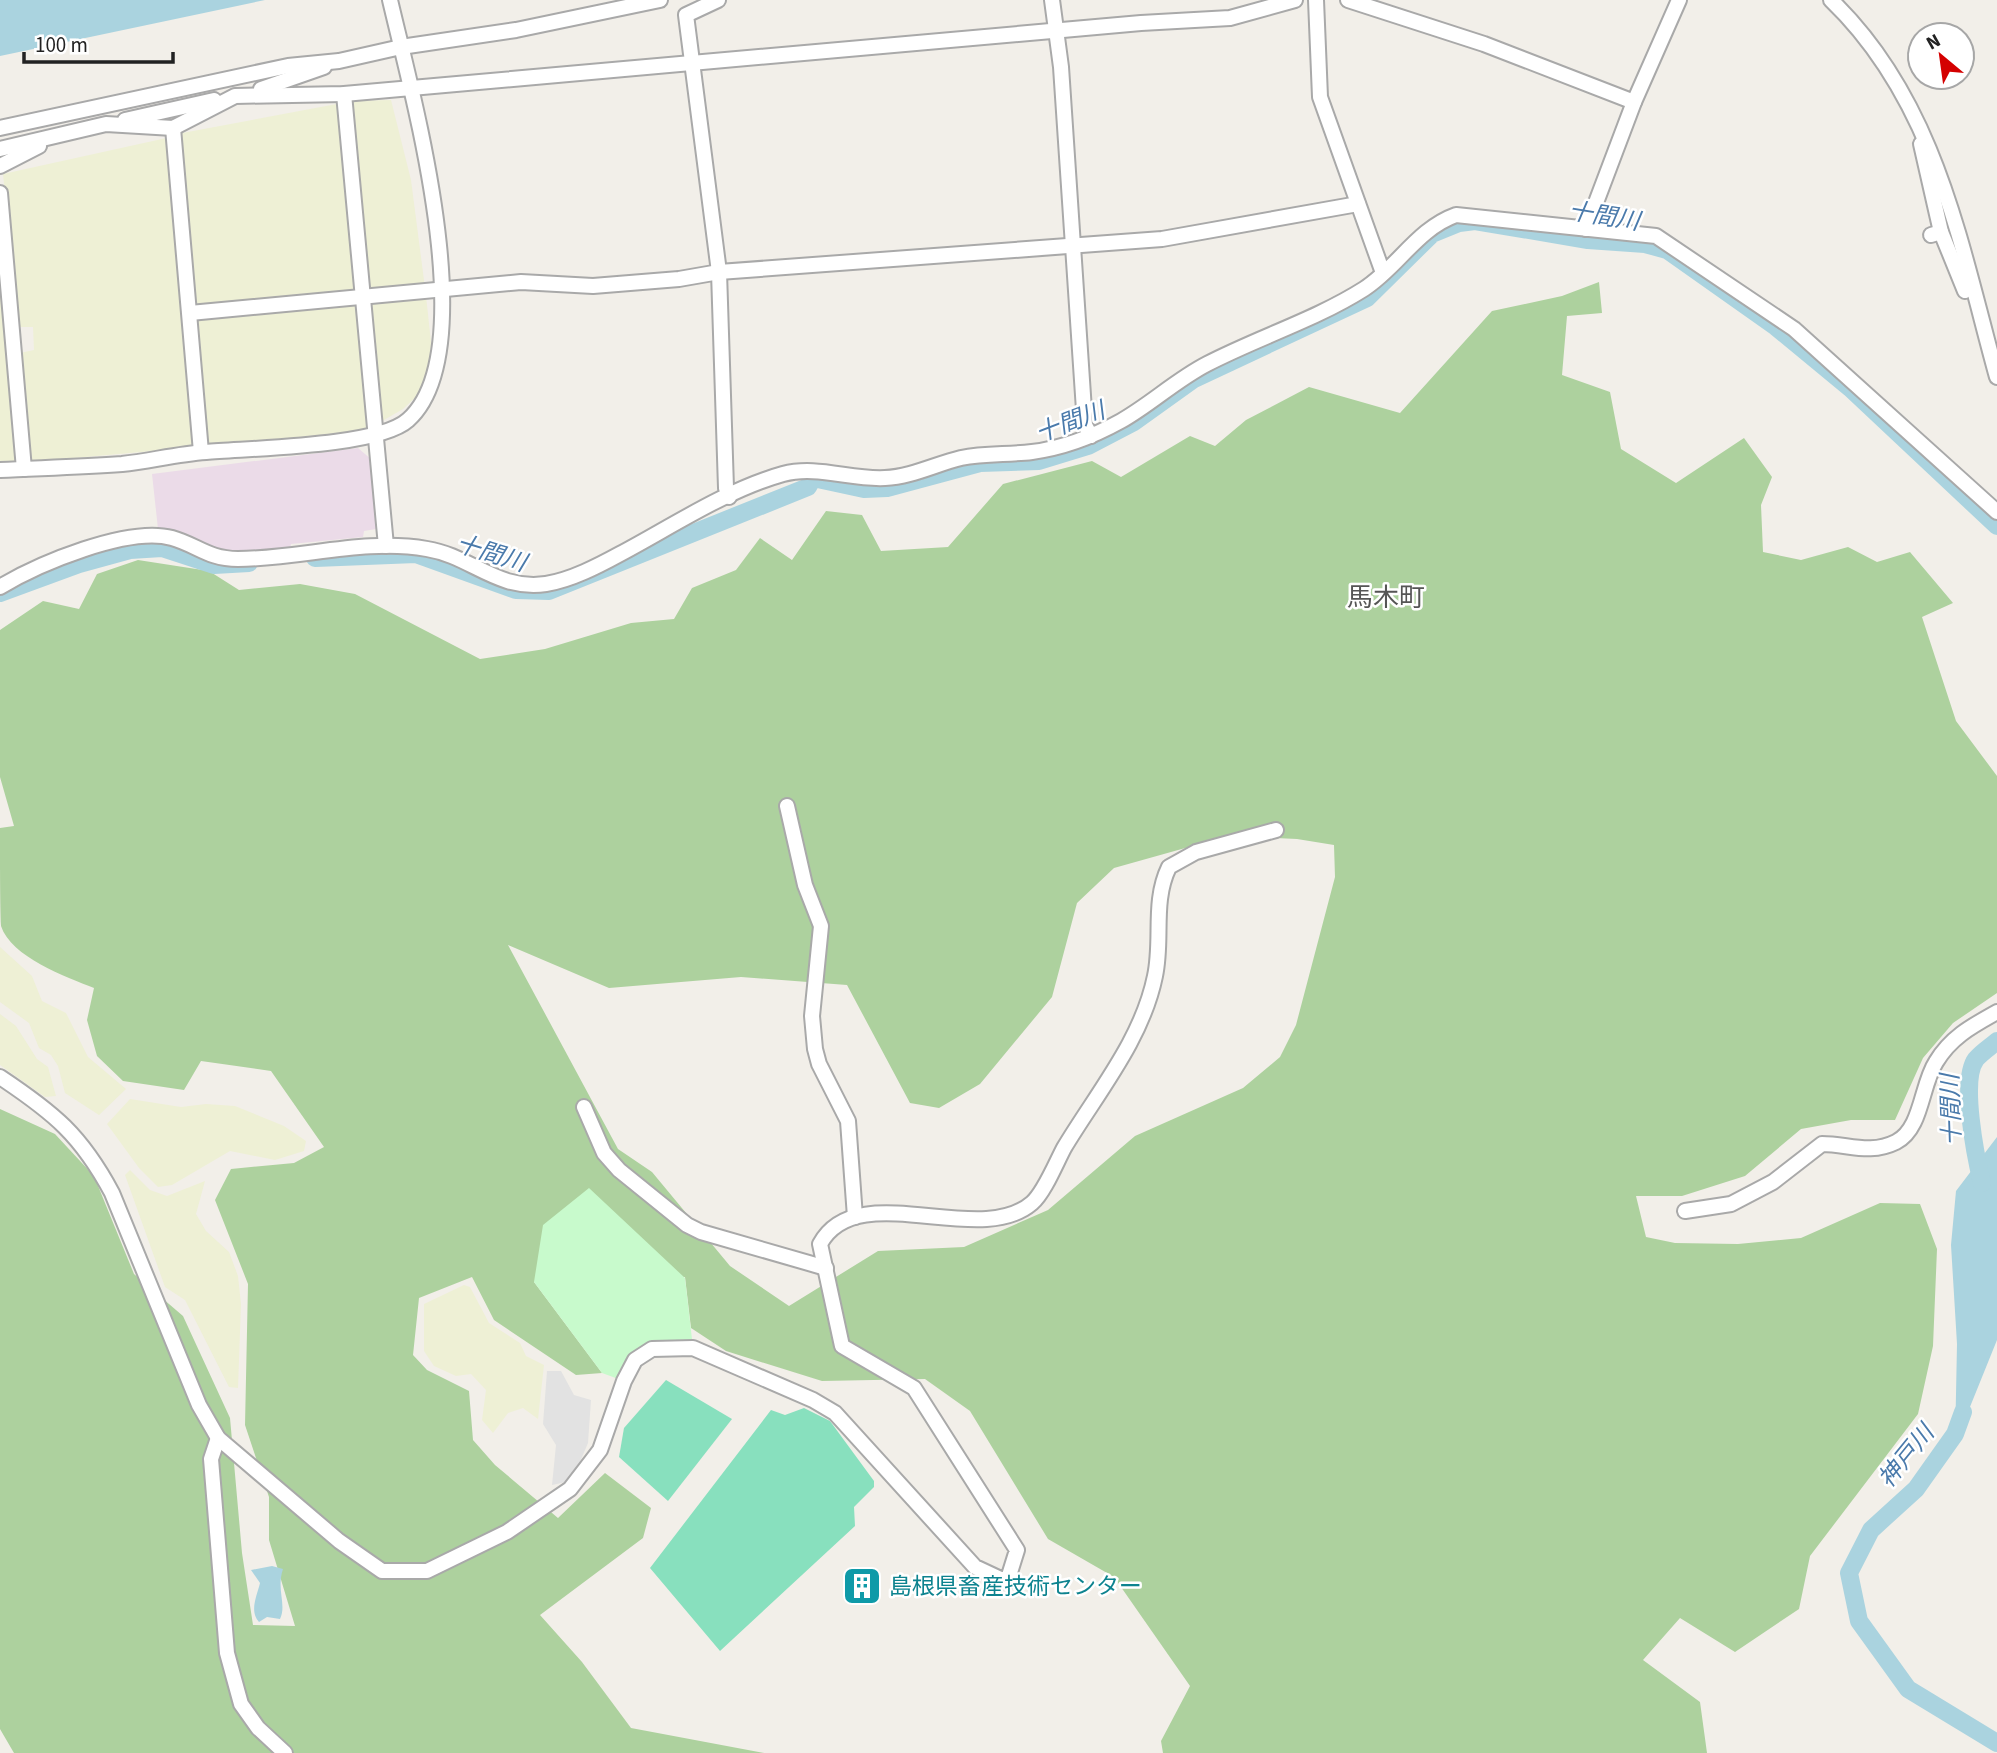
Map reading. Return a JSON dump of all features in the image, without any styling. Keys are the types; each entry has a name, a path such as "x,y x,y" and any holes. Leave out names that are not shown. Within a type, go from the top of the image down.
{"street":[{"path":"0,470 123,464 201,452 375,435 390,431 407,421 432,386 440,355 442,292 432,201 390,0"},
{"path":"0,149 282,84 400,41 516,30 660,0"},
{"path":"718,0 687,15 695,62 719,272 726,488 729,497"},
{"path":"1052,0 1057,31 1085,425 1091,436"},
{"path":"106,124 173,128 234,96 344,94 410,89 695,62 1230,18 1294,0"},
{"path":"1316,0 1320,97 1382,273"},
{"path":"1348,0 1484,44 1634,102"},
{"path":"1586,229 1634,102 1679,0"},
{"path":"1831,0 1874,47 1923,129 1943,178 1997,377"},
{"path":"0,128 288,66 339,61"},
{"path":"344,94 386,546"},
{"path":"173,128 201,452"},
{"path":"1923,129 1918,135 1936,233 1967,295 1978,309"},
{"path":"0,166 59,135"},
{"path":"0,193 24,469"},
{"path":"190,313 442,292 521,282 593,286 678,279 719,272 1162,239 1358,204"},
{"path":"0,587 34,567 150,534 175,538 213,558 241,559 386,546 431,549 512,585 548,584 596,567 729,497 794,472 890,478 961,458 1033,452 1064,446 1091,436 1124,419 1182,377 1341,302 1368,286 1424,232 1440,221 1456,215 1656,236 1732,286 1821,351 1997,512"},
{"path":"787,806 805,885 821,926 813,1016 815,1049 819,1063 848,1121 855,1217"},
{"path":"0,1077 62,1122 96,1163 112,1193 199,1405 218,1438 367,1563 382,1572 427,1572 508,1532 570,1489 600,1450 624,1381 635,1360 652,1349 693,1348 813,1400 835,1413 975,1567 1007,1582 1017,1550 914,1388 842,1346 820,1244 826,1232 855,1217 929,1214 975,1220 997,1218 1033,1202 1093,1105 1147,1009 1156,974 1160,930 1158,899 1169,867 1196,852 1276,831"},
{"path":"1685,1211 1731,1204 1773,1182 1822,1144 1858,1150 1896,1142 1914,1122 1934,1065 1947,1046 1963,1031 1997,1012"},
{"path":"584,1107 604,1153 619,1170 687,1225 702,1233 826,1268"},
{"path":"218,1438 211,1459 227,1653 241,1704 258,1728 285,1753"}],"shaded area":[{"path":"358,448 372,460 376,529 364,531 363,537 291,544 290,549 225,554 158,529 152,474"},
{"path":"547,1371 561,1371 574,1395 591,1400 588,1443 576,1471 566,1482 552,1485 556,1445 543,1424"}],"green space":[{"path":"391,100 411,180 425,288 366,294 349,101"},
{"path":"342,103 358,294 194,310 177,134"},
{"path":"171,137 197,447 30,462 20,353 34,350 33,327 18,327 3,174"},
{"path":"0,246 19,462 0,464"},
{"path":"1599,282 1602,313 1567,316 1562,375 1610,392 1621,449 1676,483 1744,438 1772,477 1761,505 1763,552 1801,560 1848,547 1877,562 1910,552 1953,603 1922,617 1956,721 1997,776 1997,993 1953,1023 1923,1058 1895,1120 1851,1120 1801,1129 1745,1176 1682,1196 1636,1196 1646,1237 1675,1243 1738,1244 1801,1238 1880,1203 1920,1204 1937,1249 1933,1346 1918,1414 1810,1556 1799,1609 1735,1652 1680,1618 1643,1660 1700,1702 1707,1753 1163,1753 1161,1741 1190,1686 1114,1577 1048,1539 970,1411 925,1379 822,1381 726,1351 691,1328 685,1277 534,1282 602,1373 576,1375 494,1320 472,1277 419,1298 413,1355 427,1370 469,1391 473,1440 495,1465 558,1518 605,1473 651,1508 643,1538 540,1615 582,1662 631,1728 764,1753 14,1753 0,1729 0,1109 55,1134 94,1176 134,1274 183,1316 230,1418 242,1553 253,1625 295,1626 269,1540 269,1497 245,1425 248,1284 215,1200 231,1169 294,1163 324,1147 271,1071 201,1061 184,1090 123,1081 97,1056 87,1020 94,988 27,956 7,937 1,926 0,828 14,826 0,777 0,630 43,601 79,609 97,574 138,560 209,571 239,590 300,584 355,594 480,659 545,649 631,623 674,619 692,588 736,570 760,538 792,560 826,511 862,515 881,551 948,547 1003,484 1092,461 1121,477 1190,436 1215,446 1246,420 1309,387 1400,413 1492,311 1562,296","holes":["1228,836 1297,839 1334,845 1335,877 1296,1025 1280,1057 1243,1088 1135,1136 1048,1210 964,1247 878,1251 789,1306 730,1266 652,1172 618,1149 508,945 609,988 741,977 847,985 910,1103 939,1108 980,1084 1052,997 1077,903 1114,868"]},
{"path":"426,296 431,342 429,373 418,395 403,409 377,424 367,302"},
{"path":"358,303 370,430 206,447 196,318"},
{"path":"0,947 32,976 42,1001 66,1013 88,1057 126,1089 99,1115 65,1093 58,1066 51,1055 39,1048 29,1023 0,1002"},
{"path":"0,1014 16,1026 37,1059 48,1067 56,1096 45,1097 0,1065"},
{"path":"130,1099 181,1107 206,1104 235,1106 284,1126 306,1141 304,1151 275,1160 230,1151 172,1185 158,1187 139,1168 107,1124"},
{"path":"130,1170 150,1190 167,1196 205,1181 196,1214 206,1231 229,1252 238,1276 241,1304 238,1388 229,1387 185,1300 165,1287 125,1175"},
{"path":"589,1188 685,1278 693,1348 652,1349 624,1381 602,1373 534,1282 543,1225"},
{"path":"464,1285 470,1287 489,1323 520,1343 526,1356 544,1365 538,1419 523,1408 508,1413 493,1433 482,1420 486,1390 471,1374 456,1376 434,1366 424,1351 424,1304"},
{"path":"666,1380 732,1419 668,1501 619,1457 624,1428"},
{"path":"804,1408 830,1421 874,1481 874,1487 854,1507 855,1526 720,1651 650,1568 771,1410 785,1415"}],"water":[{"path":"0,0 265,0 0,56"},
{"path":"1997,1137 1997,1340 1955,1444 1957,1344 1951,1245 1956,1191"},
{"path":"272,1566 283,1569 282,1613 280,1619 267,1617 259,1622 254,1608 260,1583 251,1570"}],"waterway":[{"name":"十間川","path":"315,558 416,554 516,590 549,591 808,487 813,478 864,489 887,488 980,463 1039,461 1088,446 1134,422 1194,379 1367,298 1432,234 1459,223 1475,221 1588,240 1645,244 1667,250 1776,327 1850,388 1997,526"},
{"name":"十間川","path":"0,593 79,564 130,550 162,548 214,565 249,563"},
{"name":"十間川","path":"1982,1183 1971,1120 1969,1084 1971,1069 1976,1059 1997,1041"},
{"name":"神戸川","path":"1963,1412 1955,1434 1916,1489 1871,1530 1849,1573 1859,1621 1908,1689 1997,1743"}],"place":[{"name":"島根県畜産技術センター","path":"862,1586"}],"district":[{"name":"馬木町","path":"1386,597"}]}
